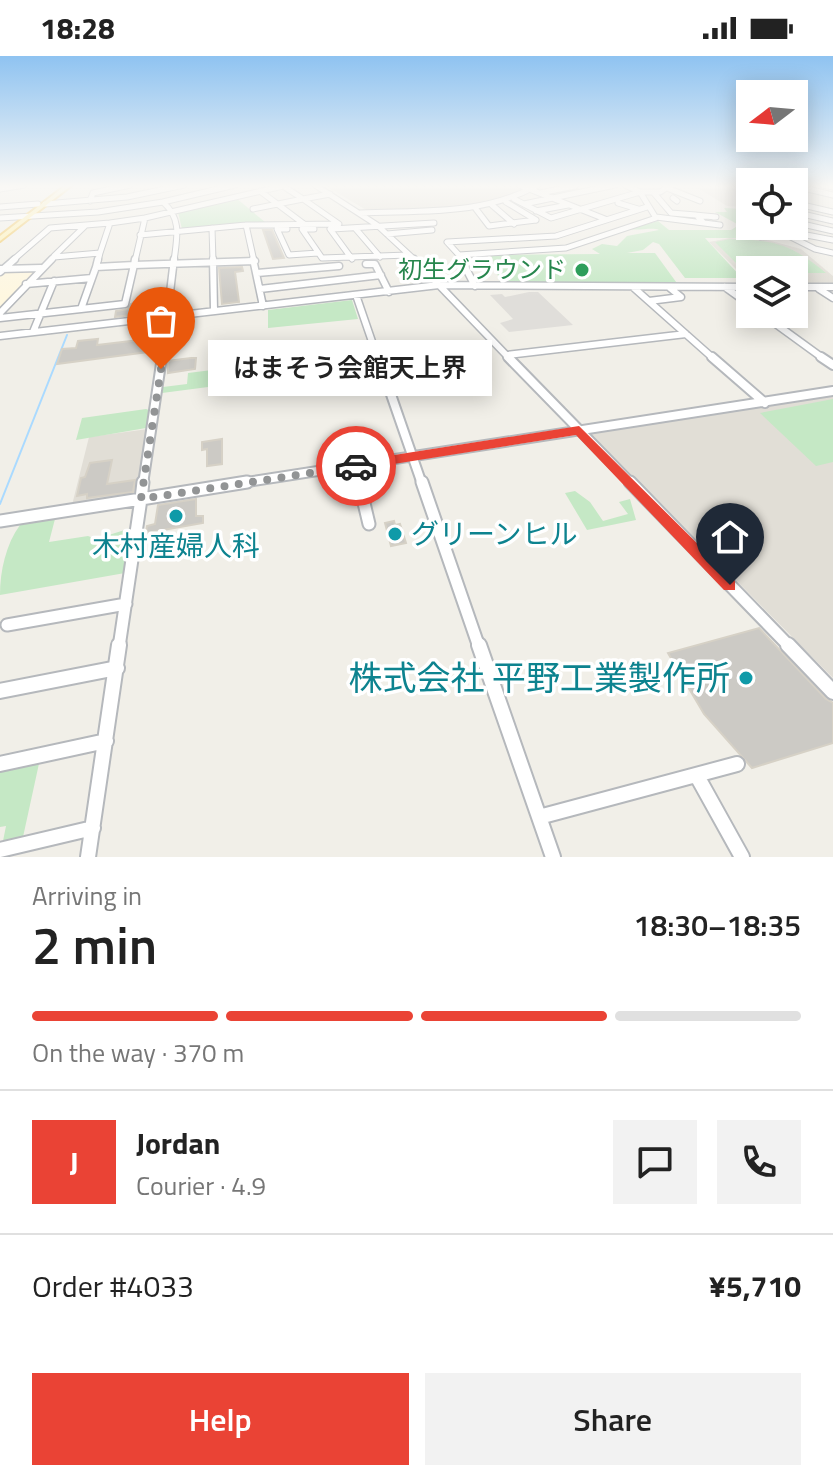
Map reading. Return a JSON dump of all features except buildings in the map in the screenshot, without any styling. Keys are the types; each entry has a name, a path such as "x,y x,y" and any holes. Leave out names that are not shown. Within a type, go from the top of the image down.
{"main road":[{"path":"0,236 18,222"}],"street":[{"path":"1,270 50,228 114,222"},
{"path":"0,315 125,304 144,222"},
{"path":"88,857 168,316 176,222"},
{"path":"299,222 318,253 329,260 408,255"},
{"path":"318,253 289,255 277,229 339,224 337,222"},
{"path":"373,222 439,285 833,692"},
{"path":"387,234 433,226 435,222"},
{"path":"485,222 488,226 521,222"},
{"path":"447,242 556,236 598,222"},
{"path":"459,255 566,248 642,222"},
{"path":"699,222 720,225"},
{"path":"81,309 110,223"},
{"path":"140,235 270,224 330,229 377,225 433,226 459,255 475,286"},
{"path":"0,315 41,268 86,225"},
{"path":"246,225 263,306"},
{"path":"808,225 833,231"},
{"path":"586,226 608,235"},
{"path":"212,228 214,311"},
{"path":"355,228 380,257"},
{"path":"330,229 352,259"},
{"path":"808,237 833,240"},
{"path":"521,240 527,251"},
{"path":"802,240 822,252 833,253"},
{"path":"54,257 100,253"},
{"path":"96,267 255,261"},
{"path":"257,273 375,264 389,292"},
{"path":"1,270 41,268"},
{"path":"260,289 381,275"},
{"path":"26,284 92,278"},
{"path":"33,332 54,281"},
{"path":"0,336 439,285 736,287"},
{"path":"725,287 736,295"},
{"path":"808,287 833,287"},
{"path":"816,287 833,298"},
{"path":"634,288 765,403"},
{"path":"649,301 681,297 670,288"},
{"path":"356,295 553,857"},
{"path":"781,328 833,365"},
{"path":"507,355 686,334"},
{"path":"0,521 833,391"},
{"path":"355,466 369,524"},
{"path":"7,625 126,604"},
{"path":"0,691 117,668"},
{"path":"0,764 106,741"},
{"path":"539,817 737,764"},
{"path":"697,776 742,857"},
{"path":"0,850 93,828"}],"shaded area":[{"path":"730,238 771,241 801,249 833,276 833,285 808,285 808,256 736,256 736,269 709,242"},
{"path":"35,270 0,313 0,272"},
{"path":"538,292 573,325 509,332 500,323 513,319 490,295 502,294 505,297"},
{"path":"833,396 833,678 590,433"},
{"path":"148,429 139,493 72,505 89,437"}],"green space":[{"path":"180,222 260,222 182,229"},
{"path":"653,222 660,222 669,230 731,230 736,227 736,238 705,238 736,272 736,278 685,278 659,244 653,242 643,250 627,253 655,253 679,286 501,285 491,255 600,254 592,249 602,244 617,246 627,236 659,230 629,229"},
{"path":"731,239 760,241 783,246 803,256 736,256 736,263 715,242"},
{"path":"808,260 826,273 808,273"},
{"path":"352,300 358,319 268,328 268,310"},
{"path":"267,363 269,379 162,393 163,387 187,384 188,373"},
{"path":"833,399 833,462 816,466 760,413"},
{"path":"149,410 146,428 76,440 82,418"},
{"path":"575,491 590,502 603,521 628,514 619,502 630,499 636,520 587,530 565,493"},
{"path":"55,519 49,542 88,536 96,539 131,528 125,573 0,595 5,558 20,525"},
{"path":"40,759 23,837 3,841 6,826 0,827 0,768"}],"waterway":[{"path":"0,504 67,335"}],"way so far":[{"path":"161,369 141,499 356,466"}],"place":[{"name":"初生グラウンド","path":"582,270"},
{"name":"はまそう会館天上界","path":"161,369"},
{"name":"木村産婦人科","path":"176,516"},
{"name":"グリーンヒル","path":"395,534"},
{"name":"株式会社 平野工業製作所","path":"746,678"}],"route":[{"path":"356,466 579,430 730,585"}]}
